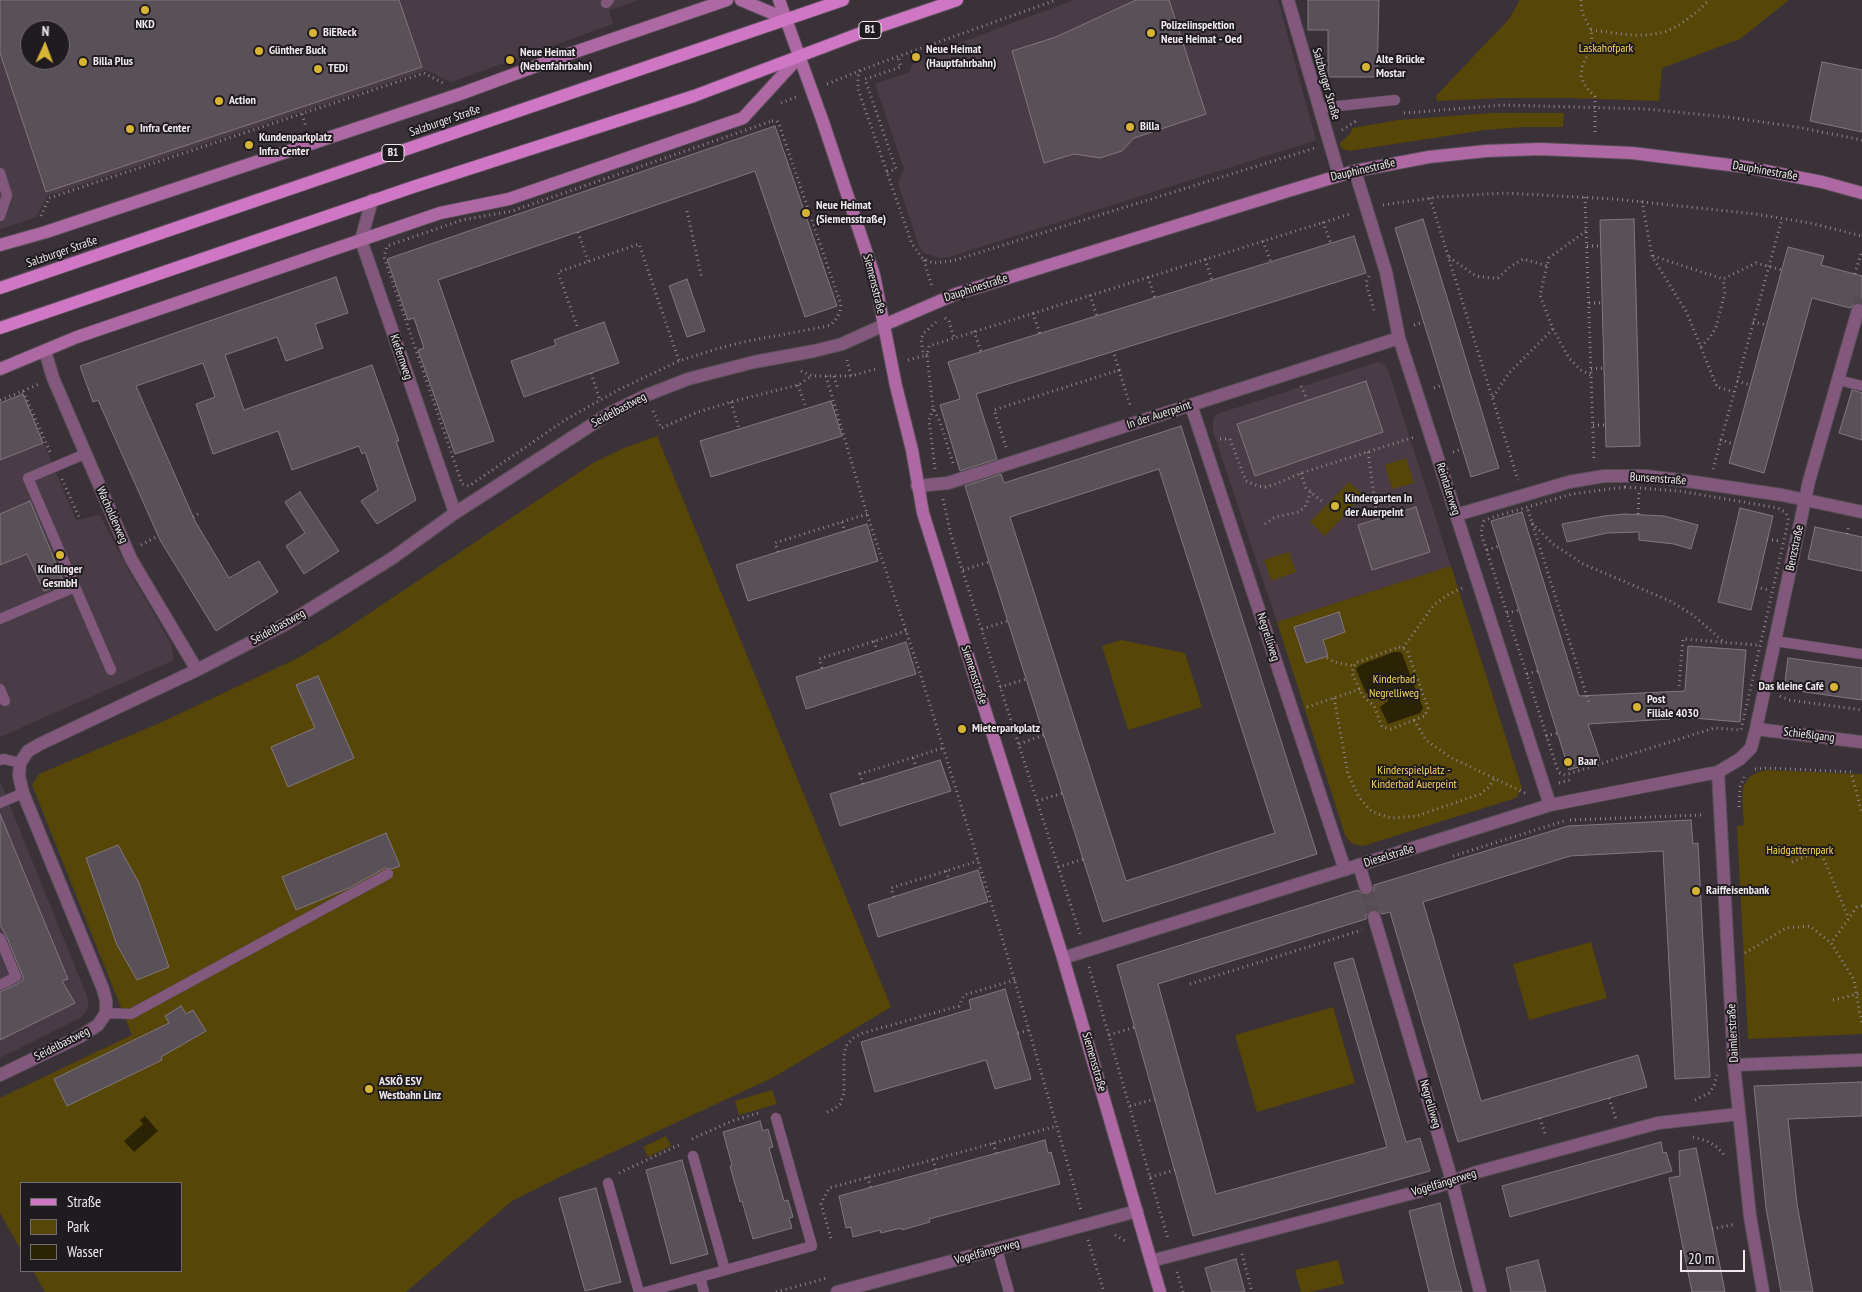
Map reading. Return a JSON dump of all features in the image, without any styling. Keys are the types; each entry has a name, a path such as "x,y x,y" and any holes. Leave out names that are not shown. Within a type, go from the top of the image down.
{"main road":[{"name":"Salzburger Straße","path":"0,288 843,0"},
{"name":"B1","path":"0,328 372,200 685,99 957,0"}],"street":[{"path":"0,245 46,232 463,93 569,54 727,0"},
{"path":"741,0 786,19"},
{"name":"Siemensstraße","path":"779,0 874,275 912,450 923,513 1064,958 1160,1292"},
{"name":"Salzburger Straße","path":"1288,0 1339,175"},
{"path":"0,369 77,337 360,240 440,213 509,199 743,118 799,57"},
{"name":"Dauphinestraße","path":"884,325 956,294 1339,175 1429,157 1486,151 1540,149 1665,156 1746,167 1862,192"},
{"name":"Reintalerweg","path":"1355,171 1386,272 1399,338 1550,805"},
{"path":"360,240 372,200"},
{"name":"Kiefernweg","path":"360,240 455,513"},
{"name":"Benzstraße","path":"1718,772 1740,759 1751,748 1776,641 1809,481 1858,310"},
{"name":"Seidelbastweg","path":"20,763 28,751 40,744 197,670 286,624 390,559 455,513 596,421 647,394 688,379 754,362 842,344 884,325"},
{"name":"In der Auerpeint","path":"917,486 948,483 1399,338"},
{"name":"Wacholderweg","path":"45,351 52,378 131,559 197,670"},
{"name":"Negrelliweg","path":"1191,405 1345,870"},
{"name":"Bunsenstraße","path":"1456,515 1569,482 1604,476 1644,476 1680,480 1782,495 1862,512"},
{"name":"Schießlgang","path":"1756,728 1862,742"},
{"path":"20,763 19,776 23,793 103,989 106,1013"},
{"name":"Dieselstraße","path":"1064,958 1550,805 1718,772"},
{"name":"Daimlerstraße","path":"1718,772 1734,1065 1750,1216 1763,1292"},
{"path":"1359,865 1366,888"},
{"name":"Negrelliweg","path":"1374,917 1452,1181 1480,1292"},
{"name":"Seidelbastweg","path":"0,1075 82,1036 98,1025 106,1013"},
{"path":"1734,1065 1862,1060"},
{"name":"Vogelfängerweg","path":"1151,1261 1173,1249 1436,1187 1477,1172 1658,1123 1739,1114"},
{"name":"Vogelfängerweg","path":"841,1291 1137,1211"}],"lane":[{"path":"1319,108 1395,100"},
{"path":"0,173 8,195 0,216"},
{"path":"1838,380 1862,386"},
{"path":"85,454 28,478 110,670"},
{"path":"0,619 75,587"},
{"path":"1776,641 1862,654"},
{"path":"0,689 5,701"},
{"path":"0,760 4,759 20,763"},
{"path":"0,803 23,793"},
{"path":"106,1013 131,1014 388,874"},
{"path":"0,938 16,977 0,985"},
{"path":"646,1292 812,1246 776,1118"},
{"path":"693,1156 725,1270"},
{"path":"608,1183 639,1292"},
{"path":"997,1249 1009,1292"},
{"path":"700,1277 704,1292"}],"path":[{"path":"811,90 860,70 1056,0"},
{"path":"1581,0 1582,12 1591,30 1591,47 1582,67 1581,78 1595,97 1596,151"},
{"path":"1591,30 1630,35 1648,35 1665,32 1679,25 1709,0"},
{"path":"887,172 896,168 865,79 901,67 898,57"},
{"path":"860,70 858,89 912,244 924,259 933,263 942,263 1316,147 1337,136 1344,127 1357,121"},
{"path":"39,220 50,198 424,73 449,86"},
{"path":"1397,114 1504,105 1595,106 1727,117 1797,126 1862,140"},
{"path":"776,121 783,136 841,305 840,312 831,325 748,341 679,361 600,400 565,420 469,486 464,486 384,257 387,246 462,220 512,211 776,121"},
{"path":"1366,209 1430,198 1505,193 1585,197 1642,201 1782,219 1810,223 1862,236"},
{"path":"1585,197 1594,465"},
{"path":"1430,198 1519,483"},
{"path":"1642,201 1652,256 1687,313 1717,387 1734,392"},
{"path":"687,211 702,279"},
{"path":"940,484 945,473 956,470 940,422 933,408 927,354 929,346 1352,213 1354,222"},
{"path":"1721,473 1712,472 1782,219"},
{"path":"1323,222 1331,244"},
{"path":"1587,231 1549,258 1540,295 1553,330 1569,358 1581,370 1591,375"},
{"path":"578,232 588,261"},
{"path":"1263,241 1271,262"},
{"path":"576,326 558,272 639,244 679,361"},
{"path":"1587,246 1600,246"},
{"path":"1855,274 1862,250"},
{"path":"1652,256 1724,279 1756,263 1782,270"},
{"path":"1448,257 1476,276 1490,278 1498,278 1523,259 1547,266"},
{"path":"1205,259 1212,280"},
{"path":"1370,273 1366,284 1375,311"},
{"path":"1148,277 1155,298"},
{"path":"1700,347 1711,336 1716,326 1725,292 1724,279"},
{"path":"1090,295 1097,316"},
{"path":"1589,304 1602,303"},
{"path":"940,312 949,321 954,338"},
{"path":"1033,313 1040,334"},
{"path":"1411,316 1417,334"},
{"path":"927,354 923,351 921,340 923,334 937,321"},
{"path":"1414,325 1424,322"},
{"path":"1753,322 1767,326"},
{"path":"1492,398 1509,373 1553,330"},
{"path":"974,332 980,352"},
{"path":"1113,351 1133,414"},
{"path":"652,408 661,428 698,412 798,385 812,376 851,376 927,354"},
{"path":"1591,369 1604,368"},
{"path":"1008,454 994,410 1119,370"},
{"path":"591,373 600,400"},
{"path":"826,376 867,514 944,748 1015,980 1081,1210"},
{"path":"834,376 838,389"},
{"path":"1431,379 1436,397"},
{"path":"1737,381 1750,385"},
{"path":"1300,383 1307,400"},
{"path":"798,385 806,408"},
{"path":"1434,388 1443,385"},
{"path":"0,400 23,391 79,517"},
{"path":"731,402 740,429"},
{"path":"933,408 929,420 935,470 940,484 951,535 1085,951 1168,1239 1173,1249 1183,1292"},
{"path":"1593,425 1606,425"},
{"path":"1412,428 1418,446"},
{"path":"1212,439 1230,438 1246,481 1258,486 1276,484 1300,473 1415,437"},
{"path":"1720,440 1734,444"},
{"path":"1450,443 1456,461"},
{"path":"1453,452 1462,449"},
{"path":"1368,452 1376,510"},
{"path":"1300,473 1306,488 1324,503"},
{"path":"1638,514 1639,487"},
{"path":"1639,487 1778,508 1786,513 1788,519 1784,542 1740,730 1714,728 1565,775 1560,773 1546,736 1481,533 1484,521 1527,507 1590,490 1639,487"},
{"path":"1265,524 1275,517 1299,512 1305,508 1311,492"},
{"path":"943,500 948,495"},
{"path":"1527,507 1589,703"},
{"path":"193,517 198,514"},
{"path":"778,552 775,543 867,514"},
{"path":"842,522 845,532"},
{"path":"1841,522 1856,525"},
{"path":"1532,523 1553,544 1583,564 1670,601 1693,615 1725,642"},
{"path":"1847,534 1849,524"},
{"path":"140,546 158,536"},
{"path":"136,537 142,550"},
{"path":"1767,539 1784,542"},
{"path":"1487,550 1499,546"},
{"path":"963,570 989,562"},
{"path":"1403,648 1434,605 1449,594 1464,587 1467,596"},
{"path":"1756,587 1772,590"},
{"path":"1507,613 1519,610"},
{"path":"982,629 1008,621"},
{"path":"822,668 819,659 906,632"},
{"path":"1679,686 1683,639 1760,646"},
{"path":"874,642 878,651"},
{"path":"1399,647 1407,650 1428,708 1425,716 1391,729 1382,727 1374,706 1362,695 1352,672 1354,666 1355,663 1399,647"},
{"path":"1327,658 1334,662 1354,666"},
{"path":"1527,674 1538,671"},
{"path":"1000,688 1026,679"},
{"path":"1302,708 1360,689"},
{"path":"1778,689 1778,694 1782,698 1789,700 1862,710"},
{"path":"1334,698 1348,774 1359,798 1372,812 1391,818 1417,816 1480,794 1489,787 1494,779"},
{"path":"1414,720 1426,740 1450,757 1526,793"},
{"path":"1546,736 1558,733"},
{"path":"1019,744 1044,735"},
{"path":"863,784 860,774 944,748"},
{"path":"913,758 916,767"},
{"path":"1739,815 1740,787 1743,779 1749,772 1767,768 1851,772 1862,814"},
{"path":"1521,798 1526,793 1570,780"},
{"path":"1037,801 1062,793"},
{"path":"1448,857 1568,820 1704,814 1704,824"},
{"path":"1654,817 1654,822"},
{"path":"1609,818 1610,824"},
{"path":"1532,831 1534,836"},
{"path":"1476,848 1477,853"},
{"path":"1792,862 1820,850 1848,919"},
{"path":"1058,867 1084,859"},
{"path":"894,897 891,888 978,861"},
{"path":"946,871 949,879"},
{"path":"1831,943 1857,907 1862,906"},
{"path":"1728,954 1747,953 1786,928 1810,926 1831,943 1854,980 1862,1026"},
{"path":"1190,984 1364,929"},
{"path":"1080,936 1089,933"},
{"path":"827,1112 840,1104 844,1093 844,1056 846,1046 853,1038 863,1033 959,1006 964,995 1015,980"},
{"path":"1832,1000 1862,993"},
{"path":"1109,1035 1136,1027"},
{"path":"1018,1034 1029,1030"},
{"path":"1690,1101 1700,1099 1709,1093 1714,1086 1717,1072"},
{"path":"1130,1106 1156,1098"},
{"path":"1610,1098 1616,1122"},
{"path":"1540,1118 1547,1141"},
{"path":"831,1238 821,1204 829,1188 1057,1126"},
{"path":"1684,1138 1692,1137 1707,1141 1717,1147 1727,1160"},
{"path":"993,1143 997,1156"},
{"path":"933,1159 937,1174"},
{"path":"1150,1177 1175,1170"},
{"path":"868,1177 871,1188"},
{"path":"1734,1218 1737,1233"},
{"path":"1712,1229 1736,1224"},
{"path":"1112,1235 1122,1238 1128,1244"},
{"path":"1168,1239 1173,1249"},
{"path":"1250,1250 1241,1252 1252,1292"}],"shaded area":[{"name":"Infra Center","path":"0,0 639,0 609,10 613,24 451,82 426,70 47,196 36,217 0,229"},
{"path":"1074,0 1278,0 1316,140 949,257 940,258 924,253 919,246 898,183 904,169 875,84 910,72 912,64 930,57 930,54"},
{"name":"Kindergarten In der Auerpeint","path":"1378,362 1384,364 1388,370 1451,566 1277,622 1213,431 1213,419 1217,414"},
{"name":"Kindlinger GesmbH","path":"23,394 76,520 100,515 127,568 171,643 174,660 0,737 0,403"},
{"path":"0,781 88,999 88,1006 80,1018 0,1058"}],"green space":[{"name":"Laskahofpark","path":"1520,0 1789,0 1740,39 1662,68 1659,101 1502,98 1437,101 1436,96 1509,19"},
{"path":"1491,113 1564,113 1563,127 1485,130 1349,151 1342,148 1339,144 1349,135 1353,128 1398,120"},
{"path":"657,436 891,1007 774,1077 512,1201 406,1292 45,1292 34,1272 182,1272 182,1182 20,1182 20,1248 0,1213 0,1098 132,1035 32,785 39,774 162,722 298,658 337,635 593,463 624,448"},
{"path":"1406,458 1414,483 1392,489 1385,465"},
{"path":"1349,482 1363,495 1325,536 1310,522"},
{"path":"1289,552 1296,572 1271,581 1264,560"},
{"name":"Kinderbad Negrelliweg","path":"1451,566 1522,788 1516,798 1363,846 1356,845 1350,842 1345,835 1277,622"},
{"path":"1121,640 1185,653 1202,707 1128,730 1102,646"},
{"name":"Haidgatternpark","path":"1765,770 1862,774 1862,1034 1748,1039 1737,826 1744,825 1742,799 1743,788 1747,780 1752,775"},
{"path":"1591,942 1607,998 1529,1020 1513,964"},
{"path":"1333,1007 1355,1083 1257,1112 1235,1035"},
{"path":"772,1090 777,1104 739,1115 735,1101"},
{"path":"666,1136 671,1146 648,1157 643,1147"},
{"path":"1338,1260 1344,1284 1310,1292 1301,1292 1295,1270"}],"water":[{"path":"1394,652 1402,654 1423,708 1420,713 1388,724 1380,707 1388,701 1388,693 1382,690 1371,694 1366,693 1356,669 1360,665"},
{"path":"145,1116 158,1131 134,1152 124,1141 143,1124 140,1120"}],"building":[{"name":"Infra Center","path":"0,0 399,0 422,67 46,192 0,53"},
{"path":"1136,0 1169,0 1206,114 1134,138 1122,151 1100,158 1074,154 1044,163 1012,51 1056,37"},
{"path":"1308,0 1379,0 1377,77 1328,77 1328,30 1308,30"},
{"path":"1822,62 1862,70 1862,132 1810,121"},
{"path":"775,126 837,306 805,317 755,171 438,280 494,441 455,454 418,350 424,348 414,318 408,320 387,259"},
{"path":"1423,219 1499,468 1471,477 1395,228"},
{"path":"1634,219 1640,446 1606,447 1600,220"},
{"path":"1354,236 1366,273 976,394 997,459 960,471 940,405 960,399 948,362"},
{"path":"1788,247 1824,256 1821,265 1862,276 1862,303 1856,302 1850,308 1812,298 1764,473 1729,463"},
{"path":"336,277 348,313 315,324 323,348 286,361 277,337 225,355 244,410 372,365 399,441 396,441 416,500 377,524 361,501 378,490 365,452 362,454 359,446 292,470 278,431 213,454 196,404 215,397 203,363 136,386 195,521 229,578 259,561 278,592 216,631 160,540 98,400 93,402 80,366"},
{"path":"687,279 705,331 687,337 669,286"},
{"path":"604,322 619,363 524,397 511,361 556,345 554,340"},
{"path":"1366,381 1383,432 1255,476 1237,424"},
{"path":"1852,390 1862,393 1862,440 1839,433"},
{"path":"23,394 43,443 0,460 0,403"},
{"path":"831,401 842,436 711,477 700,441"},
{"path":"1181,426 1317,854 1103,922 965,486 1001,474 1004,483","holes":["1159,469 1275,833 1126,881 1010,517"]},
{"path":"300,492 339,551 304,574 286,546 305,533 285,502"},
{"path":"30,501 64,583 44,591 27,554 0,565 0,514"},
{"path":"1416,507 1430,552 1372,570 1358,525"},
{"path":"1740,508 1773,516 1751,610 1718,602"},
{"path":"1522,512 1579,696 1685,691 1688,646 1746,650 1740,722 1670,716 1670,719 1588,724 1600,760 1569,770 1491,521"},
{"path":"1625,514 1664,516 1698,525 1691,549 1674,544 1639,540 1639,532 1607,533 1567,542 1562,524"},
{"path":"867,524 878,561 748,601 736,565"},
{"path":"1815,527 1862,537 1862,571 1808,559"},
{"path":"1339,612 1345,632 1323,640 1328,656 1306,663 1294,627"},
{"path":"906,642 916,674 806,709 796,677"},
{"path":"1788,658 1862,668 1862,700 1784,689"},
{"path":"318,676 354,758 288,787 271,747 315,728 296,685"},
{"path":"940,760 951,791 840,826 830,794"},
{"path":"0,814 68,979 62,981 75,1003 0,1040 0,992 19,983 23,980 23,977 0,925"},
{"path":"1691,820 1693,844 1698,843 1710,1077 1675,1079 1663,851 1570,856 1423,902 1481,1101 1638,1055 1647,1087 1458,1142 1390,912 1382,914 1376,909 1371,909 1366,915 1366,919 1158,984 1216,1194 1387,1147 1334,963 1353,958 1406,1142 1420,1138 1430,1171 1193,1236 1117,965 1358,890 1364,896 1369,896 1374,890 1374,885 1568,826"},
{"path":"386,833 400,866 392,869 385,868 349,888 296,910 282,877"},
{"path":"118,845 139,883 169,967 137,980 117,945 86,858"},
{"path":"978,870 988,902 878,937 868,905"},
{"path":"1005,989 1031,1079 995,1089 986,1060 875,1092 861,1042 971,1009 969,1000"},
{"path":"181,1006 186,1014 193,1010 206,1031 161,1057 162,1060 67,1106 54,1079 169,1023 165,1016"},
{"path":"1862,1082 1862,1116 1788,1119 1797,1204 1813,1292 1781,1292 1766,1208 1754,1086"},
{"path":"760,1121 763,1131 768,1129 773,1147 769,1148 784,1201 788,1200 793,1217 789,1218 792,1228 753,1239 742,1201 740,1202 723,1132"},
{"path":"1045,1140 1048,1153 1051,1152 1060,1184 929,1219 930,1222 902,1230 901,1228 881,1233 880,1230 853,1237 851,1227 846,1228 839,1196"},
{"path":"1661,1142 1663,1153 1666,1152 1672,1171 1510,1217 1502,1186"},
{"path":"1696,1148 1725,1292 1692,1292 1669,1178 1680,1176 1679,1151"},
{"path":"682,1160 708,1254 671,1264 646,1170"},
{"path":"596,1188 621,1282 585,1291 559,1198"},
{"path":"1440,1203 1462,1292 1429,1292 1409,1211"},
{"path":"1236,1259 1245,1292 1212,1292 1205,1268"},
{"path":"1538,1260 1546,1292 1511,1292 1506,1268"}],"tunnel":[{"path":"1858,310 1862,297"},
{"path":"1366,888 1374,917"}],"place":[{"name":"NKD","path":"145,10"},
{"name":"BiEReck","path":"313,33"},
{"name":"Polizeiinspektion Neue Heimat - Oed","path":"1151,33"},
{"name":"Günther Buck","path":"259,51"},
{"name":"Neue Heimat (Hauptfahrbahn)","path":"916,57"},
{"name":"Neue Heimat (Nebenfahrbahn)","path":"510,60"},
{"name":"Billa Plus","path":"83,62"},
{"name":"Alte Brücke Mostar","path":"1366,67"},
{"name":"TEDi","path":"318,69"},
{"name":"Action","path":"219,101"},
{"name":"Billa","path":"1130,127"},
{"name":"Infra Center","path":"130,129"},
{"name":"Kundenparkplatz Infra Center","path":"249,145"},
{"name":"Neue Heimat (Siemensstraße)","path":"806,213"},
{"name":"Kindergarten In der Auerpeint","path":"1335,506"},
{"name":"Kindlinger GesmbH","path":"60,555"},
{"name":"Das kleine Café","path":"1834,687"},
{"name":"Post Filiale 4030","path":"1637,707"},
{"name":"Mieterparkplatz","path":"962,729"},
{"name":"Baar","path":"1568,762"},
{"name":"Raiffeisenbank","path":"1696,891"},
{"name":"ASKÖ ESV Westbahn Linz","path":"369,1089"}],"park label":[{"name":"Kinderspielplatz - Kinderbad Auerpeint","path":"1414,778"}]}
